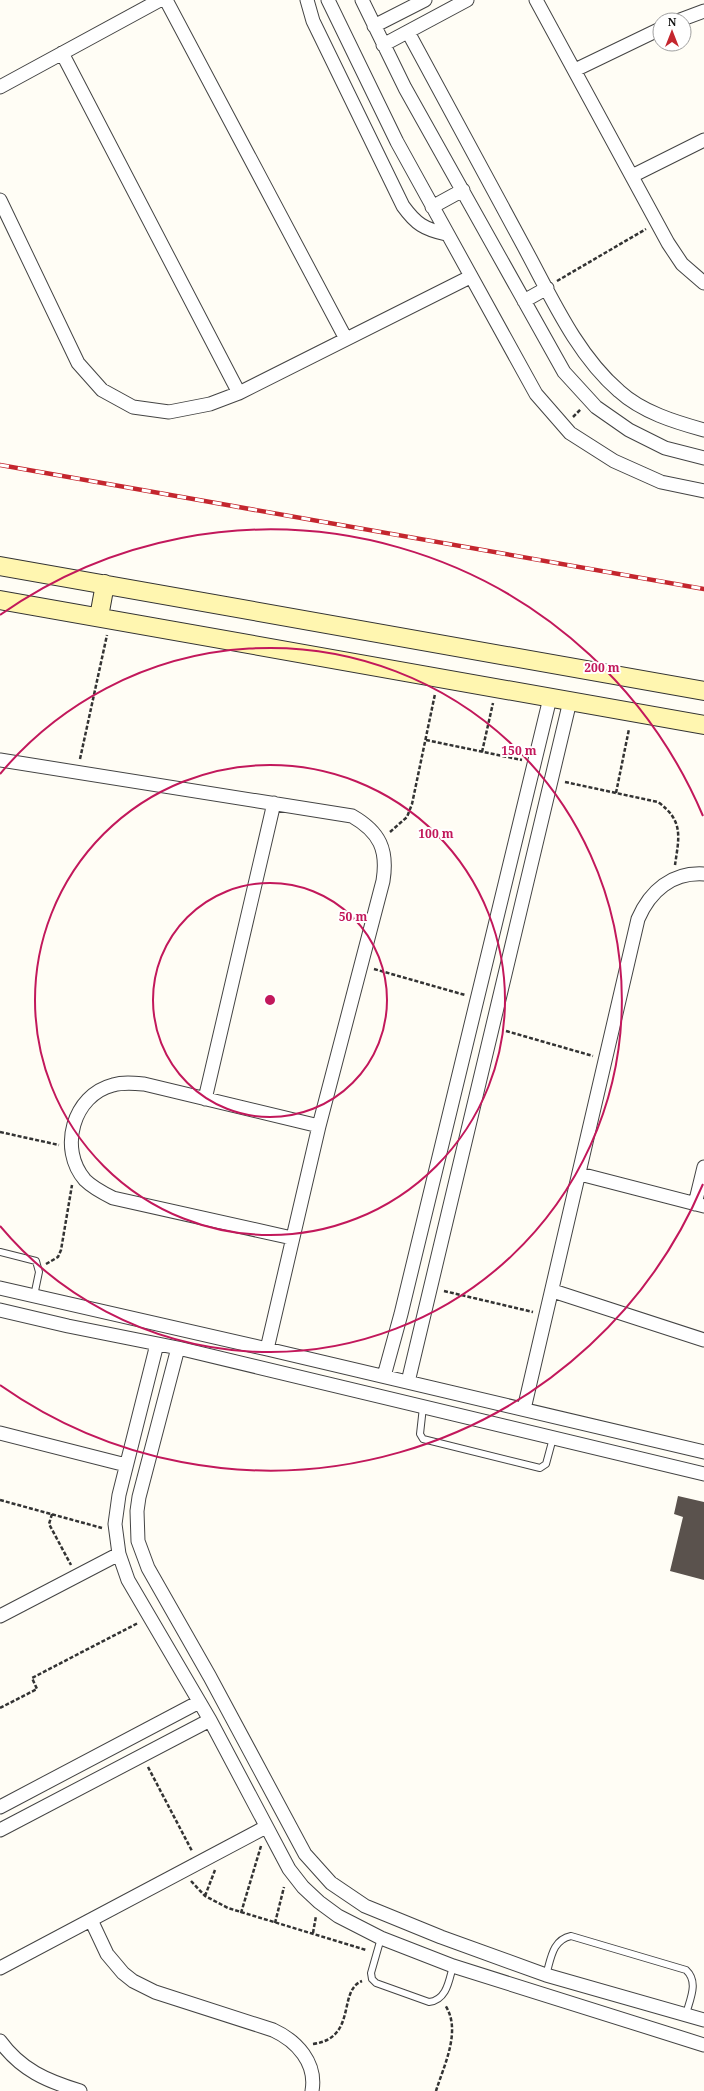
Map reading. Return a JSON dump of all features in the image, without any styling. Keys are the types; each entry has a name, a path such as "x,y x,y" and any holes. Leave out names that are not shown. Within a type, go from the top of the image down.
{"street":[{"path":"0,86 160,0"},
{"path":"166,0 346,339"},
{"path":"307,0 313,21 403,206 414,220 429,230 446,234"},
{"path":"328,0 397,142 446,234 536,394 570,433 614,461 661,482 704,491"},
{"path":"362,0 383,45 564,372 590,401 629,430 665,448 704,458"},
{"path":"374,26 425,0"},
{"path":"383,45 467,0"},
{"path":"536,0 657,222 682,264 704,283"},
{"path":"692,16 704,11"},
{"path":"408,32 547,288 575,338 595,368 620,392 650,412 704,430"},
{"path":"575,70 652,33"},
{"path":"62,53 239,393"},
{"path":"632,176 704,140"},
{"path":"432,207 463,190"},
{"path":"0,200 78,363 102,390 133,407 169,412 210,404 239,393 470,277"},
{"path":"524,301 547,288"},
{"path":"0,566 704,691"},
{"path":"104,584 104,618"},
{"path":"0,600 704,725"},
{"path":"384,1376 401,1314 550,698"},
{"path":"408,1382 429,1288 570,701"},
{"path":"0,760 352,816 365,824 376,835 383,850 386,865 362,966 319,1126 267,1349"},
{"path":"535,760 555,761"},
{"path":"205,1099 274,803"},
{"path":"524,1409 553,1291 638,919 651,896 672,879 685,875 704,874"},
{"path":"292,1238 113,1198 98,1191 89,1183 76,1165 71,1148 71,1131 76,1116 85,1102 97,1092 112,1085 128,1082 144,1084 319,1126"},
{"path":"580,1174 700,1205 704,1167"},
{"path":"0,1288 384,1376 704,1452"},
{"path":"553,1291 704,1340"},
{"path":"68,1326 73,1305"},
{"path":"0,1310 68,1326 178,1348 704,1474"},
{"path":"401,1314 422,1320"},
{"path":"157,1344 116,1509 116,1532 119,1554 128,1580 141,1604 210,1720 289,1869 303,1887 338,1916 381,1938 453,1966 704,2045"},
{"path":"178,1348 139,1497 136,1526 142,1555 217,1690 295,1836 317,1870 347,1896 365,1906 441,1937 546,1976 704,2020"},
{"path":"468,1418 473,1397"},
{"path":"141,1405 161,1411"},
{"path":"0,1433 126,1465"},
{"path":"0,1616 119,1554"},
{"path":"141,1604 162,1593"},
{"path":"0,1807 199,1702"},
{"path":"0,1830 210,1720"},
{"path":"143,1731 148,1753"},
{"path":"0,1968 266,1827"},
{"path":"91,1920 107,1954 123,1973 133,1981 155,1992 274,2030 286,2036 297,2045 305,2056 311,2069 312,2091"},
{"path":"432,1958 441,1937"},
{"path":"0,2041 19,2063 31,2072 44,2079 80,2091"}],"lane":[{"path":"0,1252 30,1259 38,1265 34,1296"},
{"path":"423,1407 420,1434 423,1439 540,1468 546,1464 553,1438"},
{"path":"546,1976 555,1946 564,1938 571,1936 686,1970 691,1974 694,1987 686,2014"},
{"path":"381,1938 371,1968 372,1979 376,1983 429,2002 440,1998 444,1993 453,1966"}],"path":[{"path":"547,288 657,222"},
{"path":"564,426 590,401"},
{"path":"78,772 104,618"},
{"path":"376,835 386,834 398,826 407,817 412,804 438,678"},
{"path":"482,752 496,688"},
{"path":"616,793 633,712"},
{"path":"426,740 482,752 535,760"},
{"path":"551,779 658,802 670,810 677,823 679,837 672,879"},
{"path":"362,966 477,998"},
{"path":"492,1028 606,1060"},
{"path":"0,1132 71,1148"},
{"path":"38,1265 52,1262 58,1257 61,1250 76,1165"},
{"path":"429,1288 547,1315"},
{"path":"0,1500 116,1532"},
{"path":"52,1514 49,1524 76,1576"},
{"path":"0,1708 37,1690 32,1678 149,1618"},
{"path":"148,1753 198,1863"},
{"path":"241,1912 266,1827"},
{"path":"205,1896 221,1851"},
{"path":"275,1923 289,1869"},
{"path":"183,1871 193,1885 205,1896 241,1912 376,1953"},
{"path":"297,2045 316,2043 334,2035 341,2028 353,1987 365,1979 372,1979"},
{"path":"436,2091 453,2032 449,2011 440,1998"}],"building":[{"path":"678,1496 704,1502 704,1580 670,1571 683,1517 674,1514"}],"railway":[{"path":"0,465 704,589"}]}
